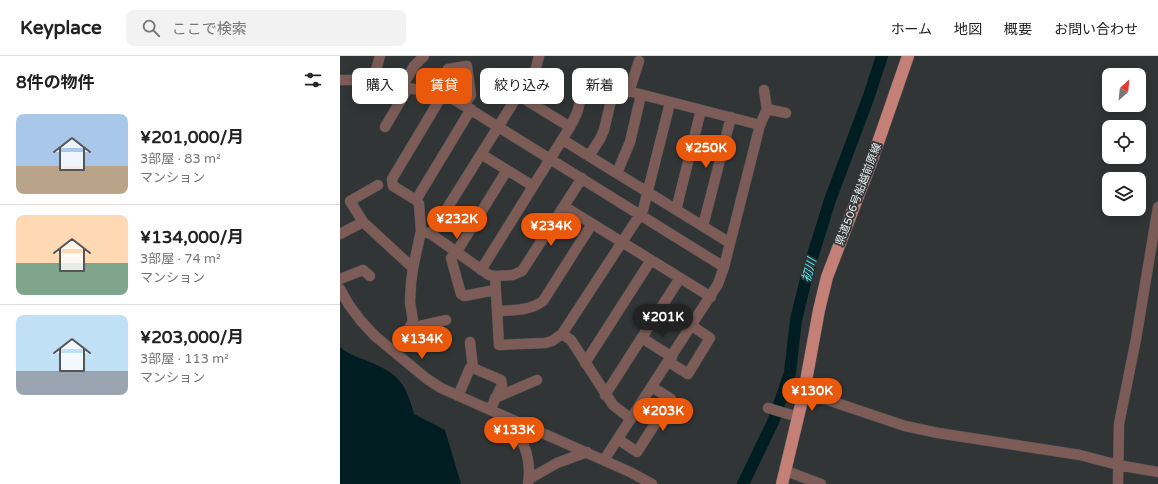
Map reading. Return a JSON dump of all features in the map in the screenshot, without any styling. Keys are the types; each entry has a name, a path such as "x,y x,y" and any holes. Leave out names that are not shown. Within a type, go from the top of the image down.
{"main road":[{"name":"県道506号船越前原線","path":"782,484 804,392 814,334 827,277 872,160 908,56"}],"street":[{"path":"376,68 380,56"},
{"path":"408,81 414,66 424,56"},
{"path":"536,68 539,56"},
{"path":"638,61 629,92 760,125"},
{"path":"454,68 467,66 467,68"},
{"path":"340,80 352,80"},
{"path":"604,460 718,284 724,267 760,125 766,109 764,90"},
{"path":"617,173 630,142 642,95"},
{"path":"495,276 499,345 545,343 562,334 643,210 670,103"},
{"path":"385,127 397,104"},
{"path":"437,104 392,179 393,186 416,200 420,207 426,233 489,275 513,275 522,271 565,207 582,178"},
{"path":"463,104 724,267"},
{"path":"416,200 469,104"},
{"path":"396,353 413,321 410,302 413,268 426,233 481,154 512,104"},
{"path":"533,104 570,127"},
{"path":"481,270 563,140 577,113 579,104"},
{"path":"589,156 604,130 610,104"},
{"path":"766,109 784,113"},
{"path":"676,210 701,110"},
{"path":"703,226 731,117"},
{"path":"563,140 730,243"},
{"path":"481,154 533,186"},
{"path":"495,290 464,296 461,294 451,258 456,253 507,170"},
{"path":"378,185 350,201 363,222 413,268"},
{"path":"565,207 711,297"},
{"path":"1118,484 1119,424 1136,339 1158,207"},
{"path":"340,234 363,222"},
{"path":"497,311 530,308 537,306 543,301 592,224"},
{"path":"585,362 651,260"},
{"path":"340,279 363,270 370,276"},
{"path":"605,395 680,278"},
{"path":"340,289 361,322 427,379 441,388 587,452 652,484"},
{"path":"411,326 415,327 446,320"},
{"path":"642,338 688,374 710,338 692,326"},
{"path":"562,334 571,340 605,395 613,405 631,419"},
{"path":"470,342 473,368"},
{"path":"458,396 470,368 473,368"},
{"path":"473,368 501,380 502,385 490,410"},
{"path":"495,398 537,380"},
{"path":"618,439 637,452 671,399 652,387"},
{"path":"804,392 858,412 905,426 938,433 1080,456 1158,472"},
{"path":"768,408 798,417"},
{"path":"512,420 514,428 528,457 528,482"},
{"path":"528,482 557,463 587,452"},
{"path":"786,471 821,484"}],"water":[{"path":"340,347 351,354 380,366 395,376 400,381 408,395 414,414 445,430 461,484 340,484"}],"waterway":[{"name":"初川","path":"743,484 773,422 790,373 796,320 808,271 830,200 869,96 882,56"}]}
